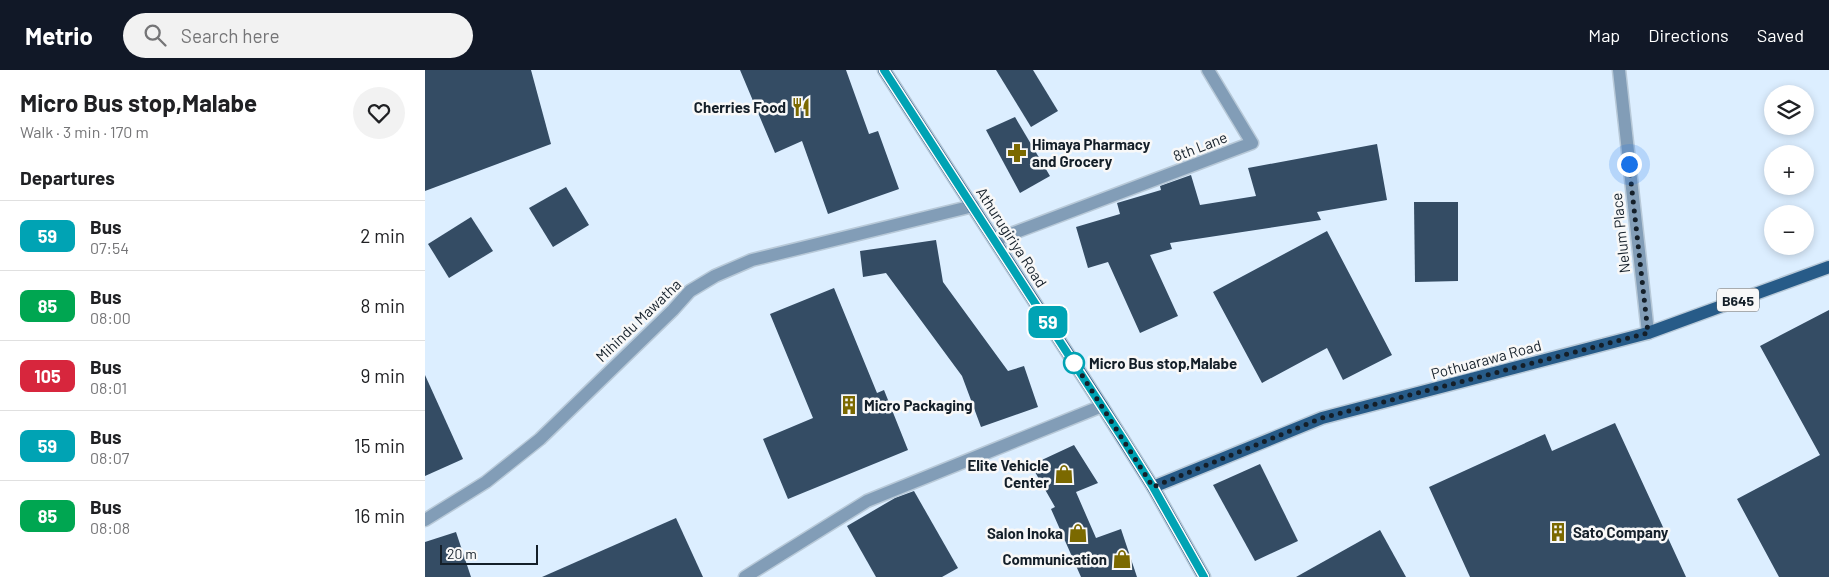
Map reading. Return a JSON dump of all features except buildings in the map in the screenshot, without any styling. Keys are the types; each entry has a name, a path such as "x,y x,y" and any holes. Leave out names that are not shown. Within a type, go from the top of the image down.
{"main road":[{"name":"Athurugiriya Road","path":"884,70 1102,406 1153,487 1204,577"},
{"name":"Pothuarawa Road","path":"1153,487 1322,418 1648,333 1829,267"}],"street":[{"name":"8th Lane","path":"995,240 1252,143 1208,70"},
{"name":"Nelum Place","path":"1619,70 1648,333"},
{"name":"Mihindu Mawatha","path":"425,520 486,482 540,439 673,310 690,291 715,276 751,260 973,206"},
{"path":"745,577 867,501 1102,406"}],"bus line":[{"name":"59","path":"884,70 1123,439 1153,487 1204,577"}],"place":[{"name":"Cherries Food","path":"801,107"},
{"name":"Himaya Pharmacy and Grocery","path":"1017,153"},
{"name":"Micro Bus stop,Malabe","path":"1074,363"},
{"name":"Micro Packaging","path":"849,405"},
{"name":"Elite Vehicle Center","path":"1064,474"},
{"name":"Sato Company","path":"1558,532"},
{"name":"Salon Inoka","path":"1078,533"},
{"name":"Communication","path":"1122,559"}],"route":[{"path":"1074,363 1071,358 1153,487 1322,418 1648,333 1629,164"}]}
